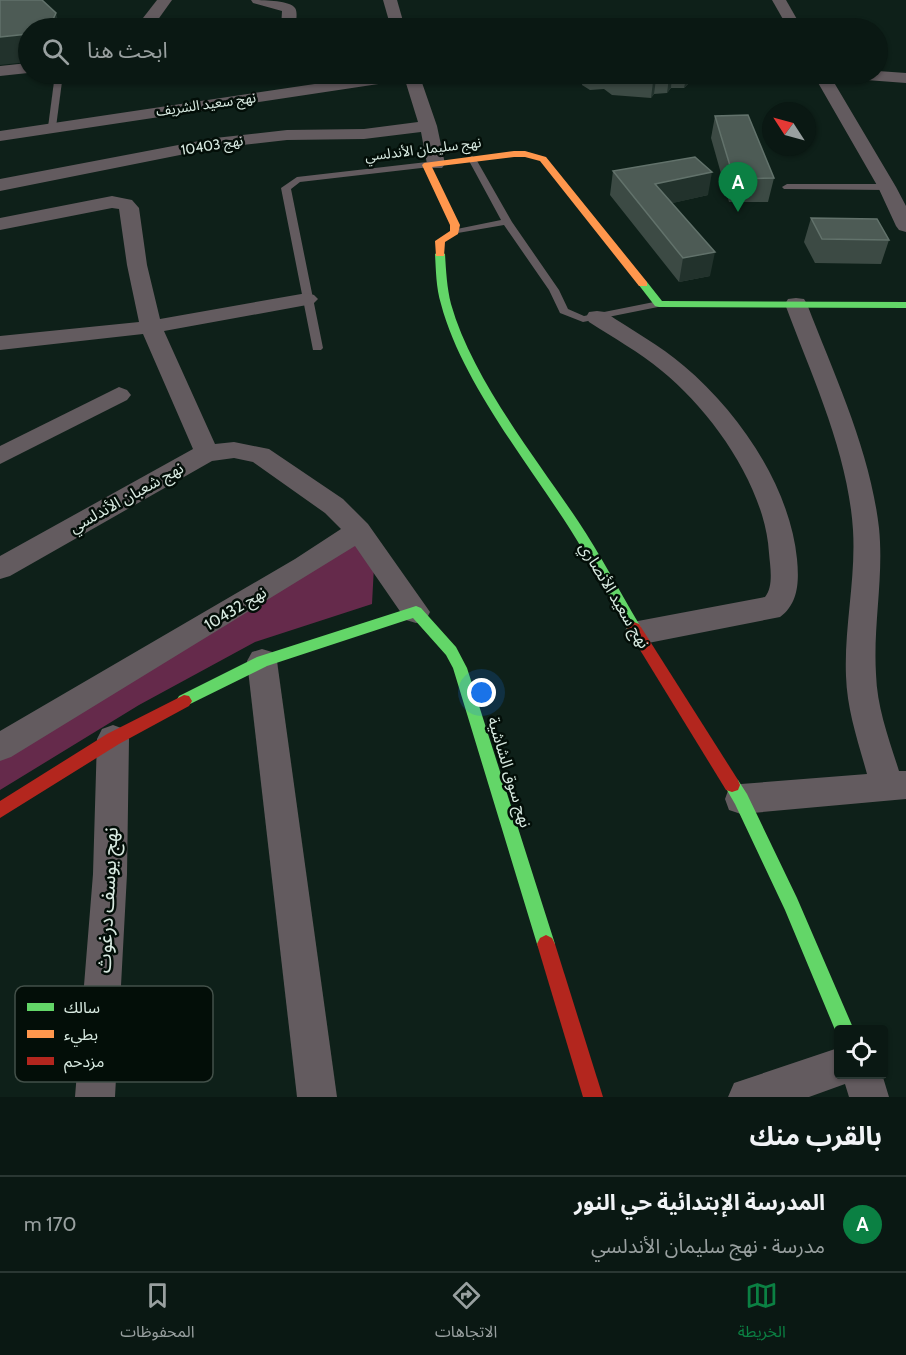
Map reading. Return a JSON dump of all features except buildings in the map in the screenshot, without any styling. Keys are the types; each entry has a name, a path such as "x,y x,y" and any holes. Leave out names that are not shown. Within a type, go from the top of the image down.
{"street":[{"path":"150,18 165,0"},
{"path":"258,0 289,9 289,18"},
{"path":"390,0 396,18"},
{"path":"779,0 789,18"},
{"path":"0,71 18,69"},
{"path":"888,77 906,78"},
{"name":"نهج سعيد الشريف","path":"0,136 343,84"},
{"path":"414,84 428,126 431,164 451,214 455,232"},
{"path":"827,84 885,184 906,226"},
{"name":"نهج 10403","path":"0,185 226,141 287,135 364,134 428,126"},
{"name":"نهج سليمان الأندلسي","path":"431,164 525,154 543,159 659,304"},
{"path":"885,184 906,182"},
{"path":"0,224 102,204 125,204 129,208 137,265 151,327 207,453"},
{"name":"نهج سعيد الأنصاري","path":"455,232 440,242 439,277 458,339 476,377 576,529 741,799 791,904 843,1025"},
{"path":"0,343 151,327 307,299"},
{"path":"659,304 906,305"},
{"path":"741,799 897,785 862,696 861,662 866,531 860,488 851,454 796,304"},
{"path":"597,317 678,372 716,414 755,466 771,498 778,521 784,558 782,596 778,605 771,609 638,633"},
{"path":"0,456 118,395"},
{"name":"نهج شعبان الأندلسي","path":"0,569 182,465 207,453 234,450 260,455 334,506 359,531"},
{"path":"0,810 113,740 198,693 262,662 416,612 359,531"},
{"name":"نهج 10432","path":"0,747 305,566 359,531"},
{"name":"نهج سوق الشاشية","path":"416,612 451,651 460,668 593,1097"},
{"path":"262,662 317,1097"},
{"name":"نهج يوسف درغوث","path":"102,986 110,874 113,740"},
{"path":"748,1097 834,1069"},
{"path":"864,1079 869,1097"},
{"name":"نهج يوسف درغوث","path":"95,1097 96,1082"}],"lane":[{"path":"52,127 58,84"},
{"path":"472,159 507,222 554,290 564,311 584,319 659,304"},
{"name":"نهج سليمان الأندلسي","path":"317,348 286,188 297,180 431,164"},
{"path":"787,187 885,184"},
{"path":"455,232 507,222"}],"shaded area":[{"path":"356,541 374,566 372,604 255,642 139,705 0,790 0,758"}],"traffic: fast":[{"path":"440,254 441,279 446,303 453,326 474,371 582,538 634,628"},
{"path":"643,284 659,304 906,305"},
{"path":"184,701 262,661 416,612 451,651 460,668 546,944"},
{"path":"732,785 741,799 791,904 843,1025"}],"traffic: slow":[{"path":"440,254 440,241 455,232 455,225 427,165 525,154 543,159 643,284"}],"traffic: jam":[{"path":"634,628 732,785"},
{"path":"0,810 113,739 184,701"},
{"path":"546,944 593,1097"}],"place":[{"name":"المدرسة الإبتدائية حي النور","path":"738,212"}]}
